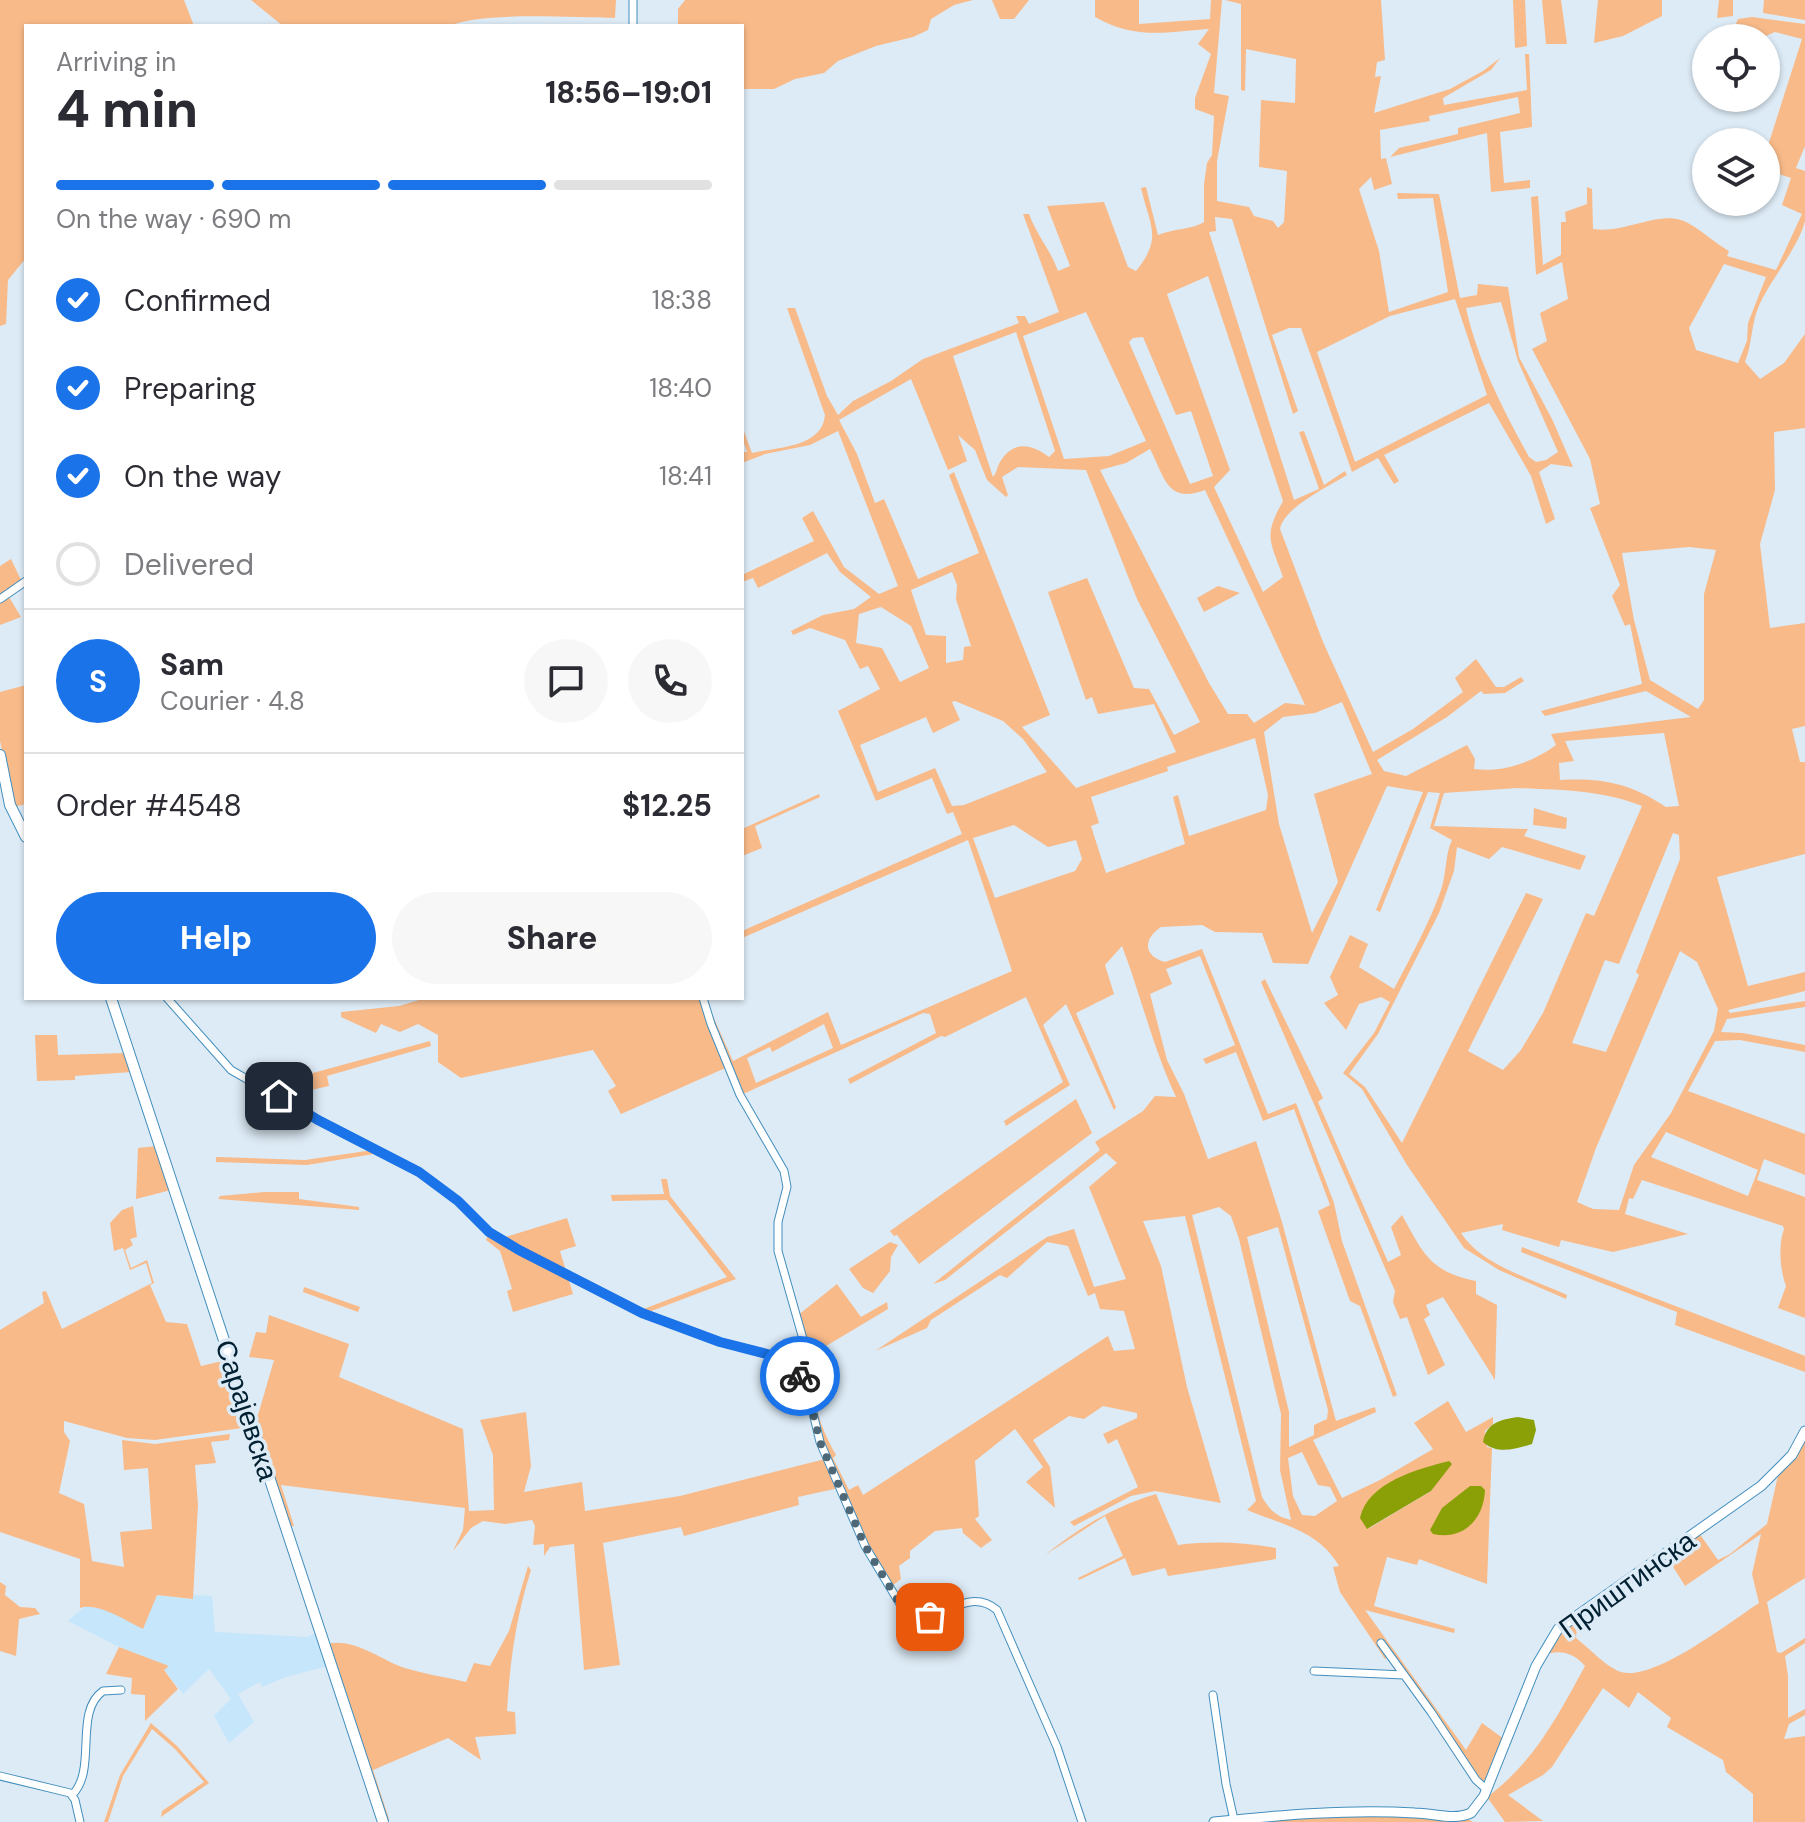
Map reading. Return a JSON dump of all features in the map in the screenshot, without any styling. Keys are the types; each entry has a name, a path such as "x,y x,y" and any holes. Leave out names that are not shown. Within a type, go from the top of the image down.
{"main road":[{"path":"0,755 10,805 24,833"},
{"name":"Сарајевска","path":"112,1000 383,1822"}],"street":[{"path":"633,0 633,24"},
{"path":"0,599 24,582"},
{"path":"169,1000 231,1070 318,1120 419,1172 458,1201 489,1232 519,1250 662,1322 767,1354 805,1380"},
{"path":"704,1000 740,1095 784,1171 787,1187 778,1222 778,1251 807,1353 805,1380 820,1442 865,1546 903,1609 919,1618 938,1614 967,1601 983,1601 1000,1614 1057,1747 1082,1822"},
{"name":"Приштинска","path":"1214,1822 1372,1811 1462,1817 1475,1809 1487,1790 1536,1666 1558,1629 1761,1486 1792,1455 1805,1431"},
{"path":"1381,1643 1476,1780 1487,1790"},
{"path":"1314,1671 1404,1675"},
{"path":"72,1795 83,1780 91,1703 103,1691 121,1690"},
{"path":"1213,1695 1234,1820"},
{"path":"0,1776 63,1790 72,1795 80,1822"}],"shaded area":[{"path":"0,0 184,0 193,24 24,24 24,260 8,280 6,324 0,326"},
{"path":"251,0 616,0 615,18 506,17 455,24 281,24"},
{"path":"685,0 973,0 954,5 931,19 928,30 913,37 876,46 838,61 824,73 795,79 774,89 744,89 744,24 678,24 678,9"},
{"path":"992,0 1029,0 1014,19 1000,19"},
{"path":"1095,0 1139,0 1139,24 1210,19 1211,0 1222,0 1214,93 1229,96 1217,161 1217,201 1249,207 1254,216 1273,221 1278,228 1284,222 1287,171 1259,167 1261,100 1295,103 1296,59 1246,49 1245,91 1241,90 1241,4 1225,0 1381,0 1385,60 1377,62 1375,77 1381,76 1374,113 1450,89 1500,58 1491,70 1443,98 1444,105 1527,90 1525,54 1529,54 1532,127 1500,132 1504,183 1530,180 1530,188 1491,192 1487,133 1390,157 1399,148 1458,134 1458,128 1520,113 1518,97 1429,116 1430,121 1380,130 1381,159 1386,158 1392,184 1374,190 1371,177 1359,189 1379,251 1389,312 1448,292 1433,198 1398,199 1397,193 1439,194 1460,298 1477,295 1478,284 1508,287 1519,357 1573,467 1551,464 1539,472 1555,519 1546,524 1531,476 1489,403 1384,455 1399,481 1394,484 1378,458 1352,472 1301,328 1289,328 1272,335 1298,411 1293,414 1232,219 1215,217 1216,231 1209,232 1294,500 1319,489 1299,432 1304,431 1324,485 1345,471 1347,475 1298,505 1280,529 1323,642 1373,752 1413,729 1463,692 1455,678 1476,659 1496,687 1504,687 1521,677 1524,681 1505,693 1484,694 1481,691 1447,717 1377,760 1384,771 1406,776 1467,745 1475,759 1474,769 1496,769 1517,765 1547,751 1556,745 1551,734 1691,717 1646,691 1545,716 1541,711 1642,684 1630,624 1625,626 1612,596 1620,585 1590,508 1600,504 1590,459 1532,349 1547,341 1540,313 1568,299 1562,262 1536,275 1531,197 1538,196 1543,265 1561,255 1561,222 1566,222 1565,212 1587,204 1587,187 1592,189 1593,229 1616,229 1660,219 1681,220 1729,251 1727,256 1776,270 1802,214 1782,205 1791,178 1780,174 1780,128 1774,128 1802,39 1780,33 1780,24 1736,24 1738,19 1752,17 1805,24 1805,146 1796,168 1805,171 1805,221 1796,243 1758,308 1745,362 1760,379 1784,363 1805,334 1805,428 1774,432 1775,490 1760,544 1770,628 1805,623 1805,726 1792,729 1800,762 1805,762 1805,854 1717,877 1748,986 1805,972 1805,991 1728,1010 1730,1013 1805,1001 1805,1007 1727,1019 1721,1032 1805,1045 1805,1052 1740,1040 1715,1041 1688,1091 1805,1134 1805,1175 1764,1159 1757,1180 1805,1197 1805,1318 1778,1308 1786,1286 1780,1258 1783,1226 1642,1180 1633,1199 1629,1198 1625,1214 1688,1234 1613,1252 1561,1240 1559,1247 1502,1230 1503,1224 1461,1233 1495,1263 1567,1295 1566,1299 1499,1270 1464,1248 1407,1165 1362,1089 1343,1073 1374,1033 1390,1002 1381,997 1359,1004 1346,1030 1324,1003 1338,995 1330,977 1350,935 1368,944 1359,967 1394,989 1425,928 1443,883 1452,840 1430,828 1440,793 1428,792 1380,912 1376,910 1423,792 1387,786 1308,964 1273,963 1262,933 1215,932 1202,925 1161,927 1151,937 1148,947 1153,956 1165,962 1202,949 1268,1114 1296,1103 1334,1203 1342,1241 1397,1395 1393,1397 1360,1306 1350,1301 1318,1211 1330,1205 1294,1109 1263,1121 1236,1052 1206,1064 1203,1059 1235,1045 1200,956 1166,969 1172,984 1150,994 1167,1060 1184,1094 1208,1159 1256,1141 1282,1222 1336,1421 1375,1407 1376,1412 1313,1440 1342,1498 1433,1449 1414,1423 1448,1401 1466,1432 1493,1417 1493,1424 1485,1431 1487,1447 1492,1448 1487,1584 1419,1559 1417,1565 1387,1557 1374,1606 1455,1629 1454,1633 1365,1610 1466,1750 1482,1723 1504,1739 1484,1784 1481,1784 1391,1655 1385,1659 1340,1592 1333,1567 1339,1566 1331,1554 1299,1530 1247,1510 1256,1501 1185,1216 1143,1221 1161,1266 1187,1387 1221,1503 1155,1491 1131,1496 1074,1526 1070,1522 1138,1487 1117,1439 1108,1444 1103,1434 1137,1418 1137,1413 1103,1406 1084,1419 1069,1416 1033,1440 1050,1467 1055,1508 1026,1482 1043,1467 1015,1429 975,1461 979,1516 975,1519 992,1540 981,1548 963,1533 962,1528 935,1531 910,1551 910,1558 899,1566 901,1579 891,1587 869,1551 818,1435 807,1383 808,1357 797,1316 837,1284 861,1317 887,1302 888,1309 811,1355 816,1407 836,1455 833,1458 849,1490 858,1485 863,1495 1108,1336 1114,1351 1135,1349 1124,1311 1100,1309 1095,1293 1088,1296 1068,1246 1047,1242 1007,1278 1000,1275 931,1320 927,1328 875,1351 1047,1237 1074,1229 1094,1287 1126,1279 1089,1187 1117,1163 1106,1153 945,1280 933,1284 1100,1150 1095,1142 1143,1111 1155,1096 1176,1097 1122,946 1105,965 1114,994 1076,1013 1116,1107 1114,1110 1066,1004 1043,1025 1070,1085 1006,1126 1004,1121 1063,1082 1026,997 945,1037 941,1036 850,1084 848,1079 936,1033 930,1014 923,1013 743,1094 730,1066 621,1114 608,1091 616,1086 593,1050 461,1078 438,1062 438,1035 418,1024 400,1032 381,1024 376,1033 341,1017 341,1012 399,1006 419,1000 708,1000 733,1061 828,1012 841,1045 1012,971 968,840 744,937 744,930 962,834 953,812 947,814 932,778 876,801 838,711 880,689 868,666 860,669 845,640 810,628 793,635 791,631 823,615 854,609 871,597 840,572 827,553 758,588 753,578 744,581 744,574 814,541 802,518 813,511 844,567 879,594 898,586 838,431 810,445 765,454 744,462 744,452 747,452 744,431 752,453 797,444 816,434 822,426 825,415 787,308 795,308 827,396 838,415 853,401 891,381 923,359 1019,323 1016,316 1025,316 1029,324 1059,312 1023,214 1029,214 1058,271 1070,266 1047,206 1104,202 1128,267 1136,271 1152,240 1141,188 1146,187 1158,235 1204,222 1204,184 1207,163 1212,155 1214,116 1195,109 1195,98 1211,54 1198,44 1209,29 1150,33 1124,29 1095,17","holes":["1724,264 1766,277 1748,323 1747,341 1738,363 1696,350 1689,328","1208,276 1283,501 1271,531 1283,577 1263,592 1214,487 1230,470 1167,294","1455,299 1487,395 1355,462 1317,352 1390,316","1501,302 1518,361 1558,452 1546,460 1536,462 1529,457 1484,366 1466,308","1086,312 1146,441 1109,456 1064,459 1023,336","1016,332 1055,451 1049,457 1031,447 1013,449 1000,461 993,477 953,356","1143,337 1176,415 1191,411 1213,476 1190,484 1129,342 1133,338","911,379 948,470 967,461 958,435 975,450 987,480 1006,497 1002,477 1018,467 1086,470 1137,599 1200,722 1174,735 1149,689 1134,688 1087,578 1048,592 1086,700 1092,697 1098,714 1154,704 1176,752 1076,788 1022,727 1050,715 954,472 949,475 979,553 918,579 884,499 875,503 857,454 839,420","1150,449 1164,478 1175,491 1182,494 1205,490 1305,705 1285,703 1254,723 1247,714 1228,714 1209,683 1100,470 1126,463","1689,547 1716,550 1704,594 1704,700 1698,709 1650,680 1634,620 1622,553","952,572 957,585 956,599 971,646 964,647 963,660 946,663 946,636 926,635 911,590","881,607 911,626 929,668 900,682 882,648 856,643 859,614","952,702 1003,721 1023,739 1047,772 964,805 952,806 935,768 878,792 860,745 926,717 933,733 960,720","1342,702 1372,774 1314,794 1338,882 1312,933 1279,824 1264,732 1283,717 1315,713","1664,733 1679,806 1666,807 1640,792 1615,784 1560,780 1559,763 1574,761 1565,741","1255,738 1268,795 1266,810 1189,836 1178,795 1173,797 1185,844 1106,873 1091,826 1099,823 1091,797 1168,771 1167,767","1517,788 1565,790 1612,797 1642,806 1594,916 1586,913 1543,1013 1521,1050 1503,1070 1468,1051 1543,899 1526,893 1402,1143 1365,1087 1349,1074 1378,1034 1439,913 1454,871 1457,847 1489,859 1502,847 1580,870 1586,856 1524,836 1528,829 1434,826 1444,793","1014,825 1048,847 1076,840 1082,859 1075,871 995,898 973,838","1673,833 1679,835 1680,859 1636,972 1639,975 1606,1052 1572,1043 1605,960 1619,964","1680,951 1697,962 1718,1009 1714,1031 1671,1113 1634,1165 1619,1210 1593,1209 1577,1202 1596,1148","824,1024 833,1048 756,1083 747,1058 770,1047 772,1052","1666,1132 1758,1170 1748,1196 1651,1157","1219,1207 1231,1216 1239,1239 1281,1414 1280,1470 1291,1520 1277,1515 1262,1497 1192,1215","1278,1227 1328,1410 1327,1419 1314,1425 1314,1435 1289,1447 1289,1412 1247,1237","1302,1452 1318,1485 1330,1487 1337,1501 1315,1516 1302,1515 1293,1496 1288,1458","1449,1461 1431,1491 1368,1529 1410,1474"]},
{"path":"1513,0 1525,0 1527,46 1515,48"},
{"path":"1542,0 1561,0 1567,44 1546,44"},
{"path":"1598,0 1662,0 1662,16 1623,36 1594,43"},
{"path":"1719,0 1733,0 1733,16 1717,18"},
{"path":"1764,0 1805,0 1805,20 1763,13"},
{"path":"11,559 22,582 0,598 0,566"},
{"path":"1218,586 1240,593 1204,612 1197,598"},
{"path":"9,597 21,617 0,625 0,601"},
{"path":"24,686 24,804 14,807 0,741 0,692"},
{"path":"819,794 820,797 755,826 762,848 744,855 744,828"},
{"path":"1534,808 1567,818 1566,829 1533,825"},
{"path":"1265,979 1323,1098 1318,1102 1388,1262 1401,1255 1391,1227 1402,1215 1430,1259 1448,1272 1476,1281 1476,1294 1497,1305 1495,1380 1443,1297 1426,1305 1430,1315 1424,1319 1445,1365 1428,1375 1407,1317 1400,1319 1393,1302 1395,1291 1261,982"},
{"path":"35,1035 57,1035 58,1055 125,1053 132,1072 75,1076 75,1080 37,1081"},
{"path":"430,1041 431,1046 327,1076 329,1086 302,1092 298,1077"},
{"path":"1076,1099 1092,1133 919,1264 897,1235 890,1231"},
{"path":"156,1146 171,1190 136,1199 138,1148"},
{"path":"373,1150 380,1153 307,1165 216,1162 216,1157 305,1160"},
{"path":"661,1179 667,1179 670,1196 736,1279 646,1313 641,1310 727,1277 667,1200 612,1201 611,1195 664,1194"},
{"path":"299,1192 299,1199 359,1207 359,1210 218,1199 220,1196"},
{"path":"133,1206 137,1237 130,1239 133,1245 125,1250 131,1268 147,1260 154,1283 150,1285 166,1322 187,1324 201,1366 227,1360 249,1427 155,1440 127,1438 64,1421 64,1432 70,1441 59,1493 84,1504 92,1561 124,1567 120,1532 152,1529 148,1468 124,1470 122,1440 155,1444 230,1434 229,1440 211,1442 216,1463 195,1465 198,1505 193,1599 157,1595 143,1629 103,1610 80,1608 80,1559 0,1532 0,1330 44,1303 42,1292 46,1291 62,1329 152,1283 146,1263 130,1270 123,1248 114,1251 110,1223 122,1210"},
{"path":"567,1218 576,1246 560,1251 573,1294 513,1312 507,1291 512,1289 500,1251 486,1240 490,1231 502,1238"},
{"path":"890,1242 898,1245 891,1257 890,1271 873,1293 863,1288 849,1269"},
{"path":"1522,1247 1805,1356 1805,1372 1675,1325 1677,1312 1521,1252"},
{"path":"304,1287 360,1307 358,1312 303,1292"},
{"path":"269,1315 349,1344 339,1377 463,1429 469,1511 494,1510 493,1455 480,1420 526,1412 531,1466 524,1492 582,1482 585,1511 680,1496 825,1459 839,1488 798,1497 799,1505 684,1536 681,1527 603,1543 620,1665 584,1670 574,1544 550,1547 544,1556 544,1544 533,1545 535,1526 532,1520 505,1524 483,1521 471,1528 453,1551 463,1530 465,1508 281,1485 294,1526 289,1527 250,1409 258,1415 274,1360 249,1357 256,1332 266,1333"},
{"path":"1518,1417 1534,1420 1536,1430 1532,1444 1500,1450 1483,1442 1491,1426"},
{"path":"1805,1434 1805,1578 1767,1602 1777,1652 1781,1653 1805,1638 1805,1643 1785,1656 1788,1718 1805,1709 1805,1715 1789,1724 1784,1739 1805,1736 1805,1822 1753,1822 1753,1794 1726,1772 1723,1760 1667,1727 1671,1718 1638,1692 1629,1708 1603,1688 1552,1767 1508,1795 1543,1821 1505,1822 1487,1797 1532,1753 1585,1666 1565,1653 1542,1656 1546,1648 1578,1615 1576,1638 1615,1670 1635,1673 1653,1668 1692,1648 1759,1603 1752,1574 1761,1534 1685,1586 1667,1557 1699,1533 1718,1560 1767,1524 1779,1471"},
{"path":"1449,1461 1452,1464 1431,1491 1367,1529 1360,1518 1373,1495 1409,1473"},
{"path":"1470,1486 1481,1486 1485,1490 1476,1519 1470,1526 1454,1534 1433,1534 1430,1530 1442,1508"},
{"path":"1156,1494 1178,1545 1239,1543 1263,1546 1276,1548 1276,1559 1168,1576 1165,1568 1132,1576 1125,1558 1079,1580 1123,1556 1105,1516 1045,1555 1098,1519"},
{"path":"528,1566 531,1570 518,1622 508,1693 507,1711 515,1712 516,1734 475,1737 481,1760 448,1738 373,1770 389,1819 386,1821 328,1644 347,1644 405,1668 466,1682 474,1663 490,1666 509,1631"},
{"path":"0,1582 6,1586 5,1595 20,1607 35,1608 40,1614 19,1619 16,1656 0,1651"},
{"path":"157,1595 192,1599 193,1595 212,1596 215,1632 307,1637 316,1633 328,1666 262,1687 260,1682 238,1694 254,1722 229,1743 214,1716 231,1699 209,1669 183,1694 164,1670 168,1666 119,1647 68,1621 85,1606 96,1608"},
{"path":"119,1647 169,1666 164,1670 178,1689 145,1721 145,1695 131,1694 132,1678 106,1674"},
{"path":"151,1723 177,1746 209,1783 161,1817 162,1811 204,1782 175,1749 152,1729 123,1776 108,1822 104,1822 120,1775"},
{"path":"1360,1813 1466,1818 1473,1822 1238,1822"}],"way so far":[{"path":"800,1376 805,1380 820,1442 865,1546 903,1609 915,1618 930,1617"}],"route":[{"path":"279,1096 430,1179 489,1232 519,1250 642,1313 720,1342 767,1354 800,1376"}]}
